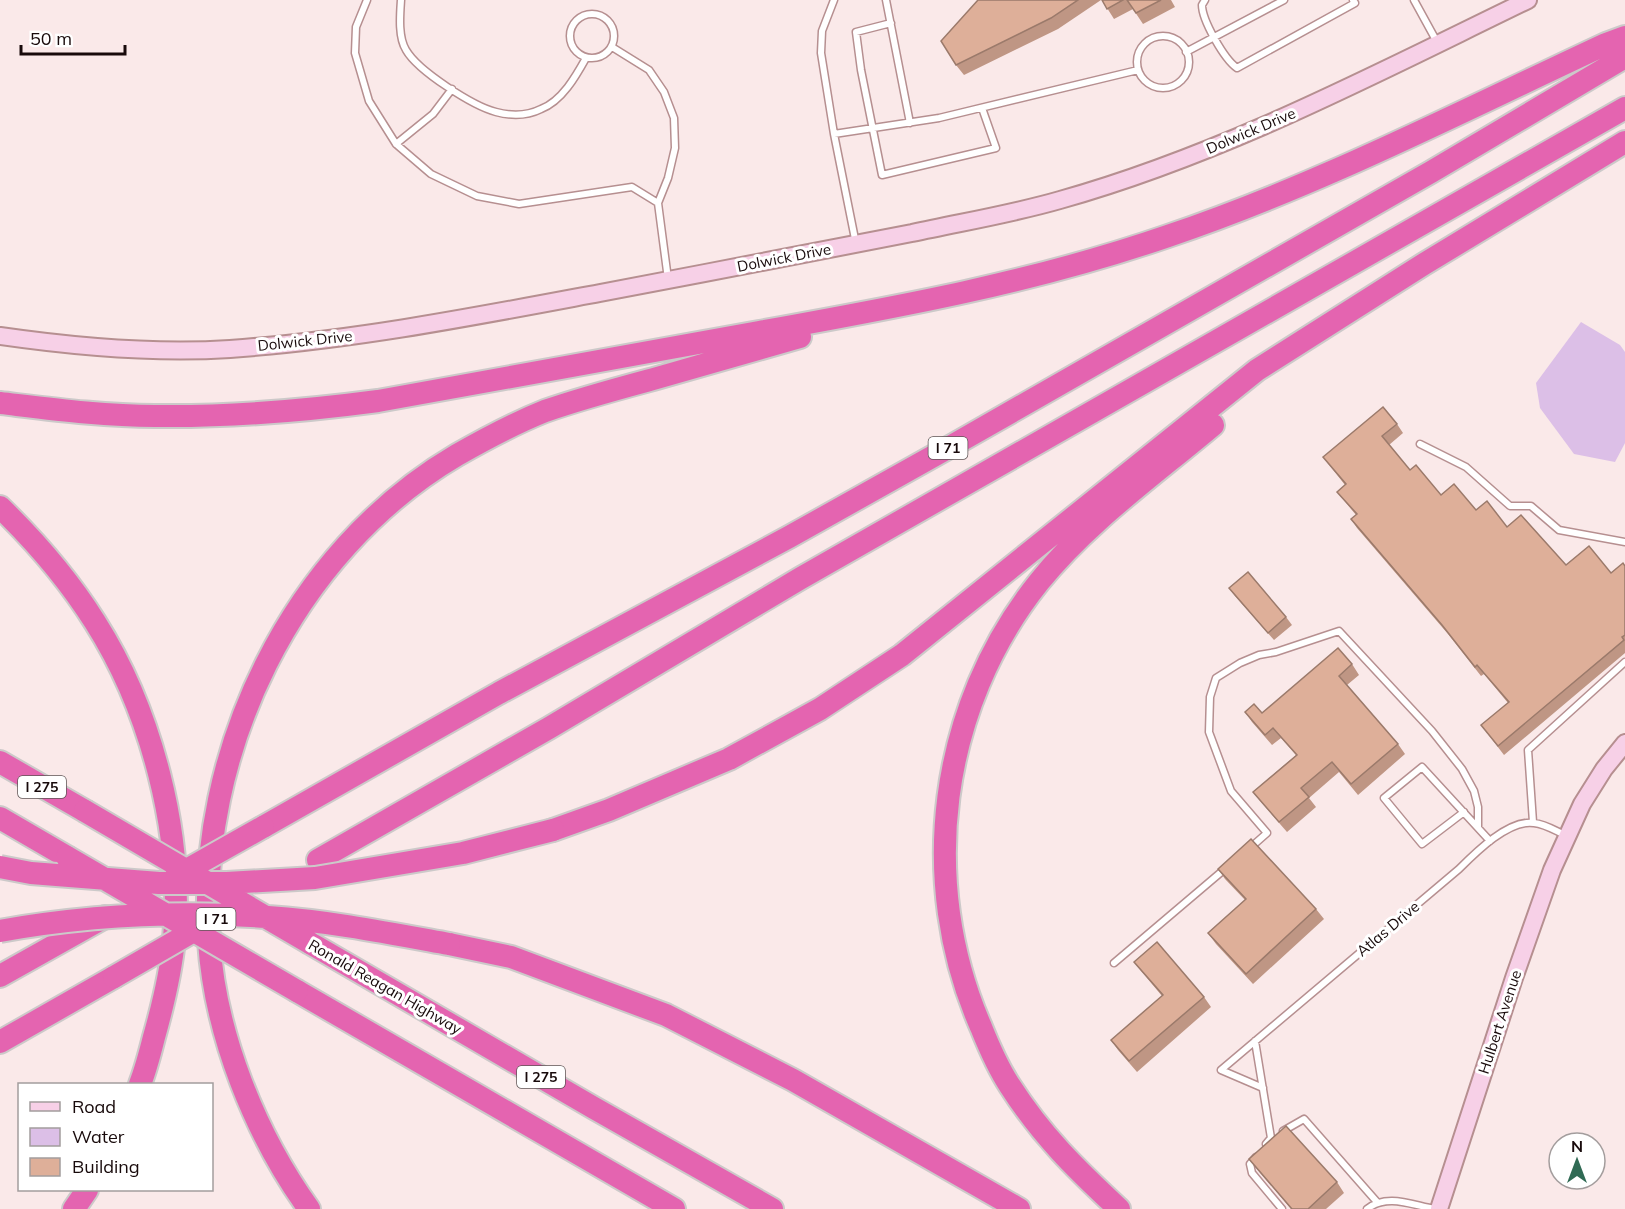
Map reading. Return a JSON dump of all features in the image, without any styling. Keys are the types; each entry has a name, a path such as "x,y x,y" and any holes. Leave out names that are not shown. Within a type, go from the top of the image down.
{"highway":[{"path":"309,1209 274,1155 255,1116 235,1065 217,994 209,944 207,894 212,837 233,744 252,692 267,663 303,602 341,553 408,489 455,456 544,412 925,302 1075,265 1166,237 1245,208 1320,177 1625,37"},
{"name":"I 71","path":"0,976 498,693 789,537 934,455 1431,172 1625,57"},
{"name":"I 71","path":"0,1042 567,717 801,578 1625,108"},
{"path":"0,867 31,873 159,883 227,883 315,878 463,853 553,830 609,810 729,759 820,709 902,655 1257,370 1414,270 1625,142"},
{"path":"0,403 76,412 153,416 229,416 299,411 378,401 925,302"},
{"path":"1119,1209 1061,1155 1034,1121 1009,1085 993,1056 968,999 953,937 944,873 945,831 952,770 968,709 993,653 1020,608 1039,582 1087,531 1234,407 1257,370"},
{"path":"0,507 42,549 63,574 96,623 123,673 141,715 159,774 175,871 174,938 163,1006 140,1083"},
{"name":"Ronald Reagan Highway","path":"0,762 772,1209"},
{"path":"0,818 674,1209"},
{"path":"0,931 82,919 150,914 271,917 368,929 511,957 666,1015 793,1080 1019,1209"},
{"path":"74,1209 86,1191"}],"main road":[{"name":"Dolwick Drive","path":"0,336 92,348 151,350 238,348 373,334 857,244 1060,200 1132,176 1283,119 1528,0"},
{"name":"Hulbert Avenue","path":"1437,1209 1552,870 1582,804 1604,769 1625,743"}],"lane":[{"path":"367,0 356,27 355,53 369,100 396,144 431,174 477,196 519,204 632,187 658,203"},
{"path":"401,0 400,21 405,48 418,65 452,89 495,112 518,115 543,109 565,91 586,58"},
{"path":"834,0 822,31 821,53 834,134 857,244"},
{"path":"886,0 910,123"},
{"path":"1186,52 1284,0"},
{"path":"1202,2 1202,12 1215,37 1231,64 1237,68 1355,3 1353,0"},
{"path":"1414,0 1438,44"},
{"path":"594,14 608,20 615,33 612,47 601,57 586,58 574,50 570,36 575,22 580,17 594,14"},
{"path":"891,23 856,32 861,70 882,175 996,148 982,108"},
{"path":"1155,37 1172,38 1179,42 1186,52 1189,64 1186,73 1181,80 1166,88 1148,84 1138,70 1138,54 1148,41 1155,37"},
{"path":"612,47 649,70 664,92 674,118 675,148 668,178 658,203 668,280"},
{"path":"834,134 939,118 1138,70"},
{"path":"396,144 433,114 452,89"},
{"path":"1420,444 1466,467 1510,506 1531,506 1559,530 1625,542"},
{"path":"1240,856 1267,833 1231,791 1209,732 1210,697 1216,678 1240,663 1259,655 1276,652 1339,631 1432,731 1462,769 1474,791 1478,807 1478,827"},
{"path":"1567,836 1533,822 1528,750 1625,663"},
{"path":"1464,812 1422,844 1384,798 1422,767 1464,812 1478,827 1490,841"},
{"name":"Atlas Drive","path":"1263,1088 1221,1070 1490,841 1512,827 1533,822"},
{"path":"1114,963 1231,864"},
{"path":"1255,1041 1271,1138"},
{"path":"1282,1209 1252,1173 1250,1164 1271,1138 1304,1119 1377,1202"},
{"path":"1367,1209 1377,1202 1386,1200 1437,1209"}],"water":[{"path":"1581,322 1620,345 1625,352 1625,443 1615,462 1574,454 1540,408 1536,383"}],"building":[{"path":"978,0 1078,0 1051,18 956,65 941,41"},
{"path":"1102,0 1123,0 1107,9"},
{"path":"1127,0 1161,0 1136,13"},
{"path":"1383,407 1397,424 1382,436 1410,470 1416,465 1441,495 1454,484 1476,510 1487,501 1507,527 1521,515 1566,565 1589,546 1611,573 1623,563 1625,566 1625,635 1622,637 1624,640 1498,746 1481,725 1509,702 1477,665 1475,667 1351,519 1357,514 1337,492 1346,484 1323,457"},
{"path":"1248,572 1286,617 1268,633 1229,588"},
{"path":"1338,648 1352,664 1339,676 1398,744 1351,784 1332,762 1301,788 1309,797 1279,822 1253,792 1297,755 1273,728 1265,735 1245,712 1254,704 1262,713"},
{"path":"1251,839 1316,909 1246,974 1208,933 1246,899 1218,869"},
{"path":"1157,942 1204,997 1129,1061 1111,1040 1163,995 1134,962"},
{"path":"1286,1126 1337,1182 1308,1209 1292,1209 1249,1159"}]}
